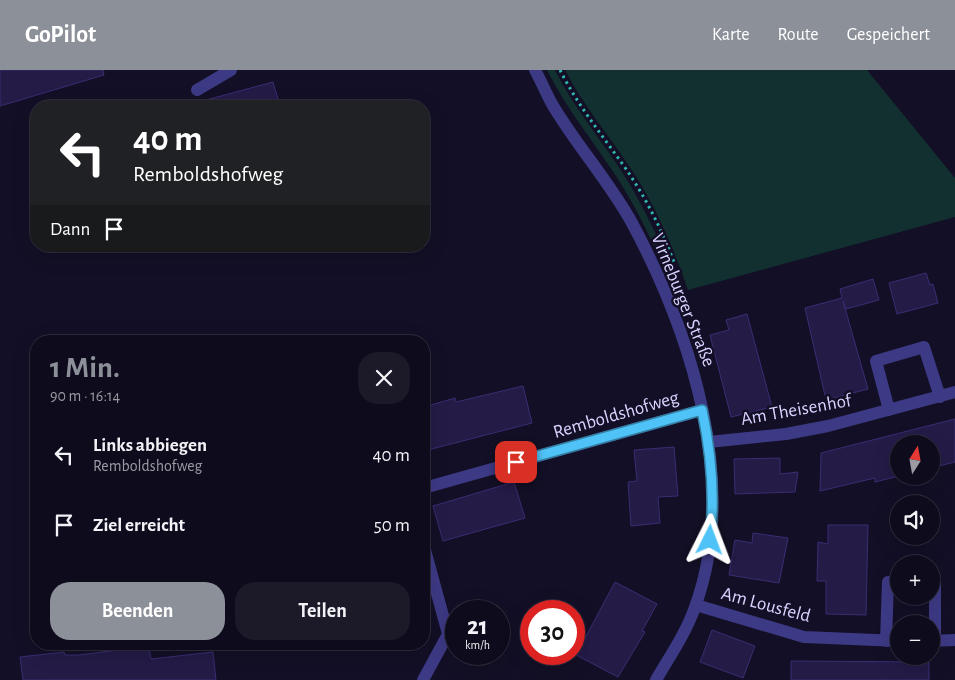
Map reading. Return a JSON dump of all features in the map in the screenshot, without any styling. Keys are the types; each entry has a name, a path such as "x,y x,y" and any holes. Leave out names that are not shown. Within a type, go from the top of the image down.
{"street":[{"path":"197,90 231,70"},
{"name":"Virneburger Straße","path":"535,70 552,104 608,183 632,223 654,268 692,369 709,442 712,524 708,555 696,605 682,636 656,680"},
{"path":"888,410 876,361 924,347 940,397"},
{"name":"Am Theisenhof","path":"709,442 786,434 828,426 955,392"},
{"name":"Remboldshofweg","path":"430,486 702,410"},
{"path":"423,680 448,634 430,568"},
{"name":"Am Lousfeld","path":"890,582 888,582 890,615"},
{"name":"Am Lousfeld","path":"696,605 786,634 804,637 890,641"},
{"path":"940,641 955,640"}],"green space":[{"path":"547,70 555,70 562,84 632,189 655,232 679,292 674,293 648,233 625,190 571,111"},
{"path":"565,70 867,70 955,178 955,217 688,290 670,242 647,195"}],"building":[{"path":"0,70 103,70 104,75 0,106"},
{"path":"273,82 278,100 206,100"},
{"path":"926,273 930,285 933,284 938,303 897,314 889,283"},
{"path":"873,279 879,300 846,309 843,301 868,389 826,400 805,308 842,298 840,289"},
{"path":"747,314 772,407 731,417 710,335 729,330 726,320"},
{"path":"523,386 532,423 430,449 430,405 455,398 456,402"},
{"path":"955,419 955,462 940,466 940,435 892,435"},
{"path":"890,435 890,478 875,482 875,478 820,491 821,453"},
{"path":"674,447 678,496 658,497 660,523 631,526 628,482 637,481 634,450"},
{"path":"780,458 780,474 798,472 795,492 735,494 734,459"},
{"path":"514,482 525,518 443,541 433,506"},
{"path":"828,525 868,525 866,615 826,614 826,581 817,581 818,542 828,544"},
{"path":"753,533 788,538 779,583 729,575 735,540 752,543"},
{"path":"615,582 657,604 642,631 645,632 618,677 585,660 585,638"},
{"path":"712,630 755,646 743,678 700,662"},
{"path":"119,650 149,650 151,659 213,652 216,680 23,680 20,657 64,652 65,655"},
{"path":"791,661 890,662 890,665 929,665 929,680 791,680"}],"route":[{"path":"516,462 702,410 709,442 712,524 710,540"}]}
